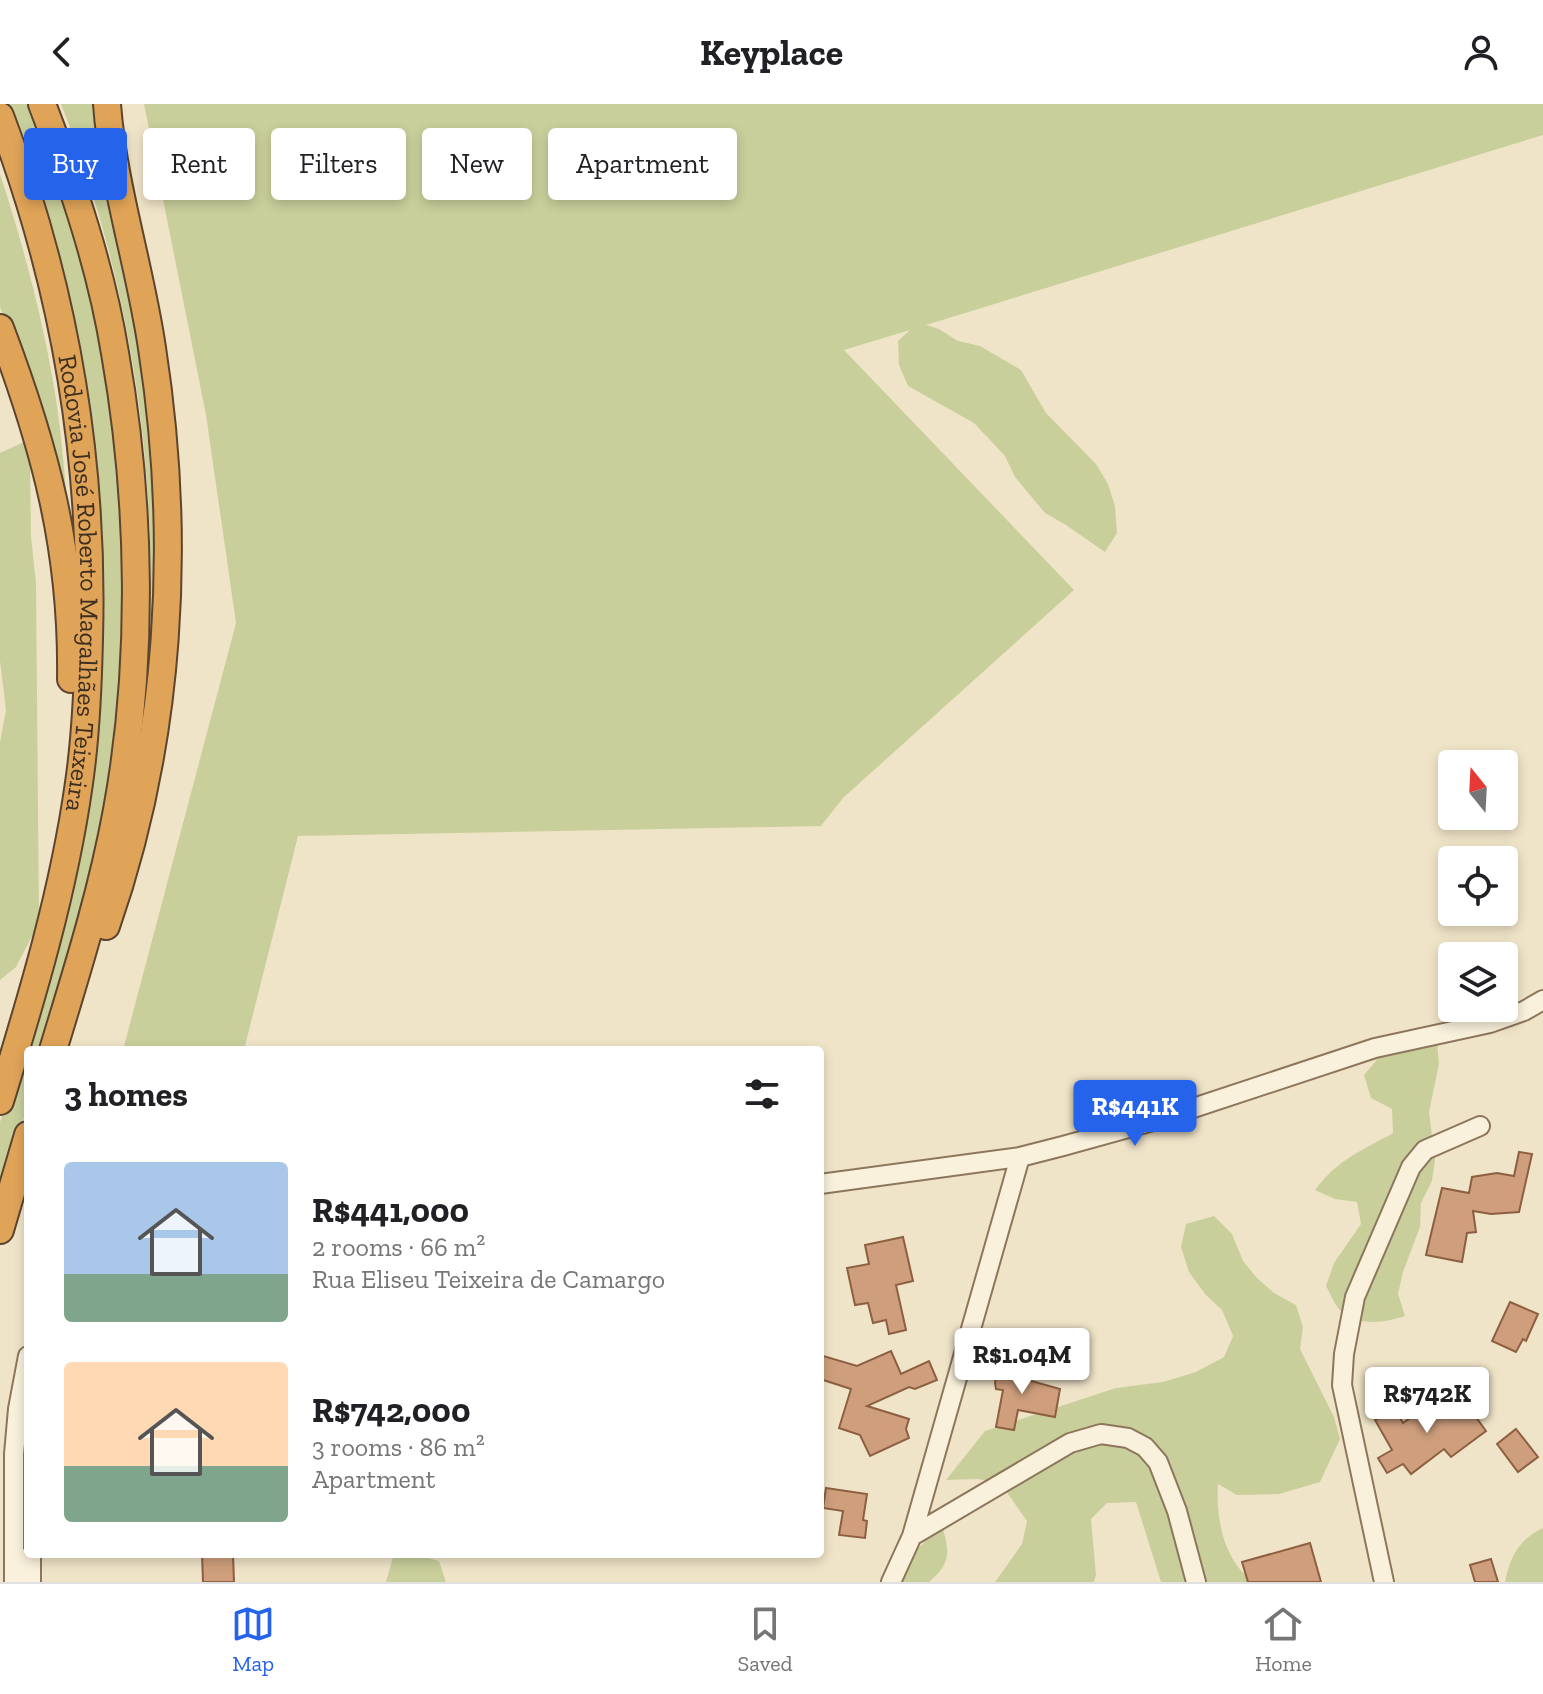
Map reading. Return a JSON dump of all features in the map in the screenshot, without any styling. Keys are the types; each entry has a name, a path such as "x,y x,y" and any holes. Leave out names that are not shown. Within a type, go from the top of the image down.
{"highway":[{"name":"Rodovia José Roberto Magalhães Teixeira","path":"42,104 78,202 115,352 133,504 134,557 130,706 117,807 104,872 54,1046"},
{"path":"63,1046 131,851 158,706 168,606 165,450 159,400 152,346 114,158 107,104"},
{"name":"Rodovia José Roberto Magalhães Teixeira","path":"0,116 27,190 57,301 76,393 88,511 88,683 80,783 43,952 0,1101"},
{"path":"0,328 49,474 68,590 71,670 69,755 43,952"},
{"path":"3,1220 24,1149"},
{"path":"3,1220 24,1159"}],"street":[{"path":"824,1183 1020,1157 1157,1120 1352,1055 1441,1039 1524,1011 1543,1000"},
{"path":"1384,1582 1342,1385 1344,1354 1355,1297 1411,1167 1425,1150 1480,1126"},
{"path":"891,1582 912,1536 1020,1157"},
{"path":"14,1582 24,1405"},
{"path":"912,1536 1070,1443 1101,1434 1128,1438 1145,1447 1158,1462 1177,1511 1196,1582"},
{"path":"31,1558 31,1582"}],"green space":[{"path":"4,104 33,104 41,128 24,128 24,198"},
{"path":"61,104 98,104 103,128 70,128"},
{"path":"144,104 1543,104 1543,135 926,325 958,341 980,346 1021,370 1046,413 1096,464 1108,484 1115,506 1117,533 1105,552 1045,513 1015,477 1005,456 974,423 908,386 899,365 898,341 910,330 844,350 1074,590 843,798 821,826 298,836 245,1046 124,1046 236,623 206,415 163,200 255,200 255,128 149,128"},
{"path":"0,174 30,277 48,355 64,466 71,551 31,388 0,307"},
{"path":"24,200 65,200 86,279 105,368 117,458 124,549 124,641 117,732 100,841 45,1046 24,1046 24,1117 0,1197 0,1122 45,977 96,536"},
{"path":"95,200 117,200 140,318 162,539 146,706 150,542 142,430 125,319"},
{"path":"26,441 30,458 31,536 36,583 39,923 16,967 0,980 0,742 6,710 0,661 0,453"},
{"path":"1437,1041 1439,1064 1429,1112 1435,1159 1432,1181 1421,1203 1420,1227 1398,1294 1405,1316 1379,1322 1354,1319 1339,1309 1326,1286 1334,1263 1361,1224 1357,1202 1335,1199 1315,1190 1342,1163 1393,1133 1392,1109 1371,1098 1364,1075 1381,1055"},
{"path":"1214,1216 1232,1234 1243,1261 1257,1278 1274,1293 1296,1305 1303,1327 1300,1349 1334,1417 1340,1439 1320,1482 1279,1494 1237,1495 1218,1484 1218,1511 1228,1550 1253,1582 1161,1582 1136,1502 1107,1503 1091,1519 1094,1582 995,1582 1022,1544 1027,1521 1001,1484 978,1479 946,1480 985,1431 1116,1388 1163,1382 1196,1372 1224,1357 1233,1336 1222,1310 1189,1272 1181,1247 1186,1224"},
{"path":"934,1524 943,1529 947,1545 945,1564 941,1570 929,1582 894,1582 904,1559 923,1544"},
{"path":"1543,1528 1543,1582 1505,1582 1517,1550"},
{"path":"393,1558 428,1558 439,1561 446,1582 386,1582"}],"building":[{"path":"1519,1152 1532,1154 1519,1212 1491,1214 1473,1211 1476,1232 1467,1233 1462,1262 1426,1255 1442,1188 1469,1193 1472,1177 1497,1173 1514,1176"},
{"path":"903,1237 913,1281 896,1285 906,1330 889,1334 886,1320 873,1323 868,1303 855,1305 847,1268 869,1264 865,1245"},
{"path":"1510,1302 1538,1314 1526,1341 1523,1339 1516,1352 1492,1341"},
{"path":"891,1351 901,1374 929,1361 937,1380 915,1389 909,1387 867,1406 909,1419 906,1429 909,1438 870,1456 860,1435 839,1428 851,1389 824,1380 824,1356 857,1366"},
{"path":"1017,1359 1024,1379 1060,1389 1055,1417 1018,1410 1014,1430 996,1427 1003,1390 996,1389 998,1366"},
{"path":"1442,1395 1459,1418 1470,1409 1486,1431 1451,1457 1444,1449 1411,1474 1403,1464 1387,1473 1378,1458 1392,1450 1375,1420 1395,1409 1403,1423"},
{"path":"1516,1429 1538,1457 1518,1472 1497,1444"},
{"path":"826,1488 867,1494 863,1520 867,1521 865,1538 839,1535 843,1511 824,1508"},
{"path":"1310,1543 1321,1582 1248,1582 1242,1562"},
{"path":"202,1558 233,1558 234,1582 203,1582"},
{"path":"1491,1559 1498,1582 1475,1582 1470,1565"}]}
